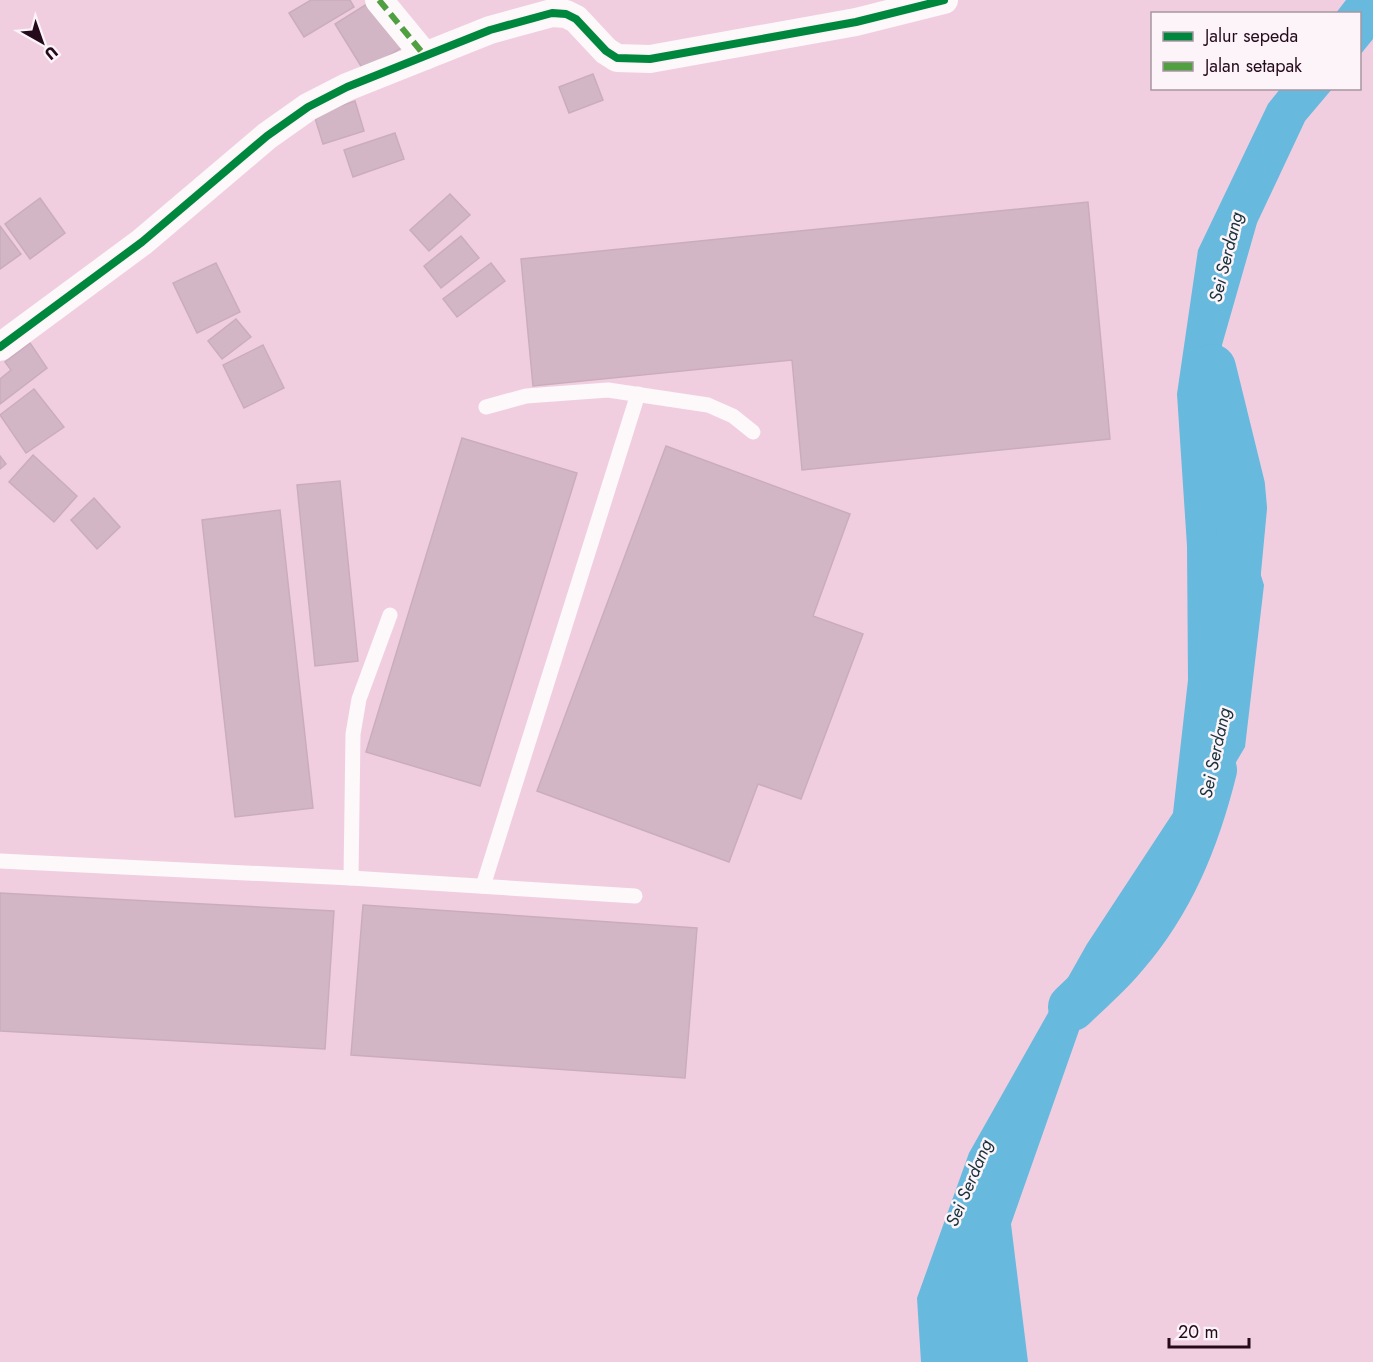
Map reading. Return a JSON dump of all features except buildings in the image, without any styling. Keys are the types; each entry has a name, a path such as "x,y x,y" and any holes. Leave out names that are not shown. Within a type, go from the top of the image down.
{"street":[{"path":"379,0 425,56"},
{"path":"0,347 142,242 267,136 308,107 347,87 490,30 552,13 566,14 576,19 606,51 617,58 650,59 856,22 944,0"}],"lane":[{"path":"486,408 526,396 608,390 708,405 733,416 753,432"},
{"path":"483,886 638,394"},
{"path":"351,878 353,734 359,699 390,615"},
{"path":"0,861 351,878 635,896"}],"water":[{"path":"1346,0 1373,0 1373,39 1361,54 1361,12 1337,12"},
{"path":"1279,90 1331,90 1305,121 1257,223 1222,345 1231,481 1264,585 1245,747 1082,1022 1011,1224 1028,1362 921,1362 917,1298 969,1153 1087,944 1173,813 1188,680 1187,546 1177,394 1198,250 1268,104"}],"waterway":[{"name":"Sei Serdang","path":"1212,368 1241,486 1243,508 1236,582"},
{"name":"Sei Serdang","path":"1072,1007 1118,962 1155,913 1180,868 1190,844 1213,770"}],"marked path":[{"path":"379,0 425,56"}],"cycle path":[{"path":"0,347 142,242 267,136 308,107 347,87 490,30 552,13 566,14 576,19 606,51 617,58 650,59 856,22 944,0"}]}
